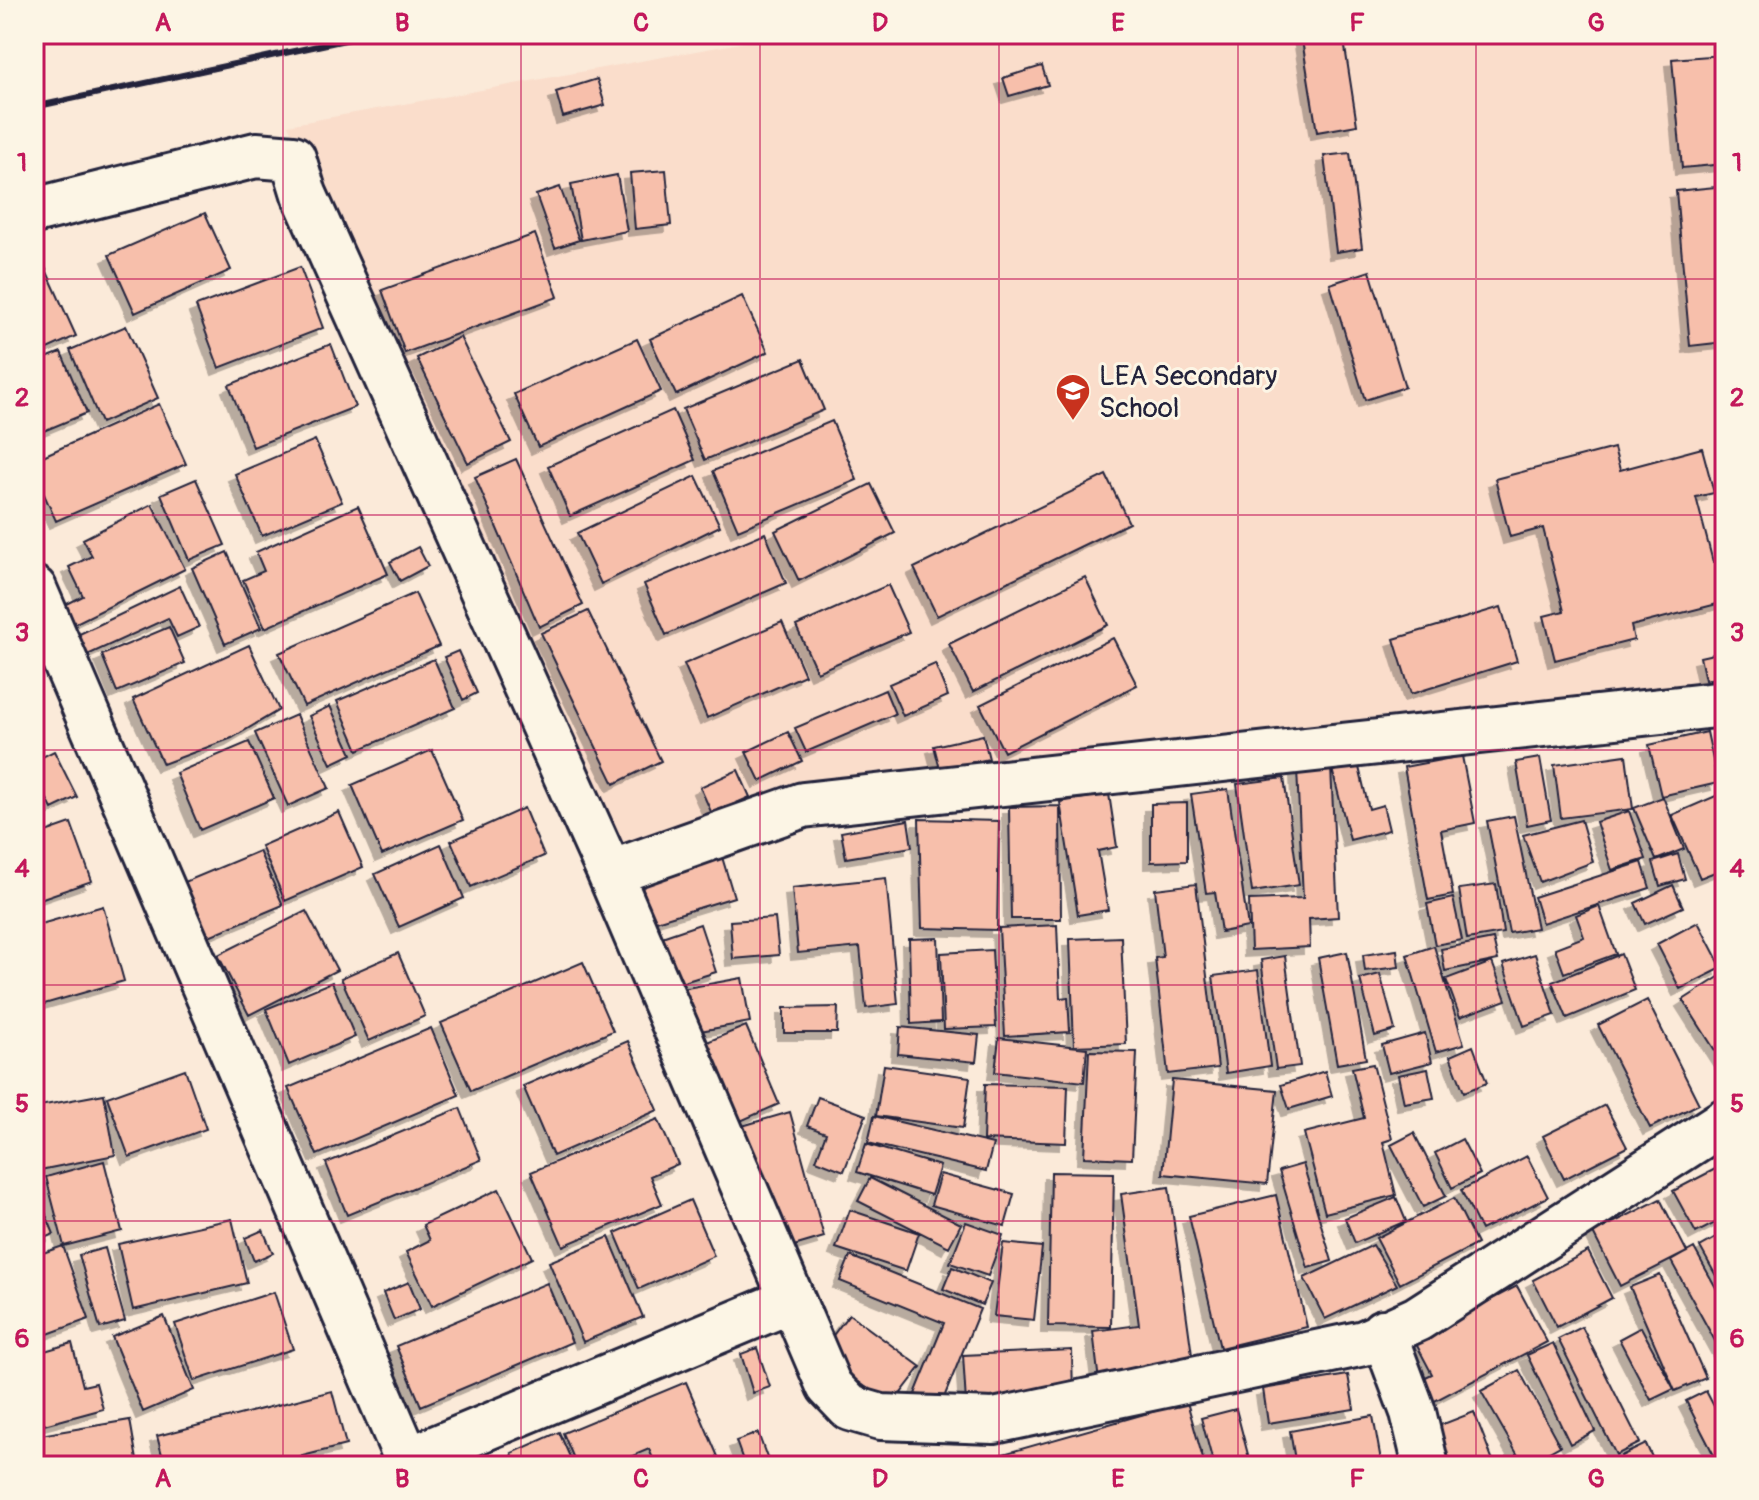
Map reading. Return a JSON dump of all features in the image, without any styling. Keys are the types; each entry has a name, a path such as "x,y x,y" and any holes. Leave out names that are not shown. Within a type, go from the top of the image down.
{"street":[{"path":"34,211 256,155 293,158 304,194 608,869 829,1386 850,1408 881,1417 994,1421 1364,1343 1417,1319 1725,1121"},
{"path":"38,610 409,1463 792,1300"},
{"path":"608,869 622,869 803,805 1725,704"},
{"path":"1383,1332 1413,1412 1426,1466"}],"shaded area":[{"name":"LEA Secondary School","path":"790,34 1725,34 1725,719 869,795 622,869 288,125"}],"building":[{"path":"1301,34 1343,34 1357,125 1317,132"},
{"path":"1722,55 1725,164 1682,168 1672,59"},
{"path":"1042,66 1048,85 1009,96 1003,78"},
{"path":"597,79 605,105 563,117 556,92"},
{"path":"1350,153 1362,248 1336,252 1324,156"},
{"path":"666,170 671,225 635,229 630,173"},
{"path":"617,175 627,231 581,240 571,184"},
{"path":"1725,186 1725,342 1690,346 1676,191"},
{"path":"560,187 579,240 555,248 536,195"},
{"path":"205,213 231,270 135,313 109,255"},
{"path":"535,234 558,297 405,353 382,290"},
{"path":"43,263 76,336 34,355 34,268"},
{"path":"300,267 323,328 219,368 196,306"},
{"path":"1370,271 1405,387 1365,400 1330,284"},
{"path":"742,296 768,352 676,395 650,339"},
{"path":"126,326 158,398 101,423 70,350"},
{"path":"460,337 511,442 468,463 417,358"},
{"path":"637,339 661,391 538,447 514,394"},
{"path":"331,344 355,407 253,447 229,385"},
{"path":"61,352 87,413 34,435 34,363"},
{"path":"803,359 824,410 705,460 683,409"},
{"path":"159,404 186,464 56,521 34,472 34,460"},
{"path":"673,410 695,460 570,516 548,466"},
{"path":"832,421 857,480 738,530 713,471"},
{"path":"315,440 342,502 262,536 235,474"},
{"path":"1614,448 1620,470 1702,448 1714,493 1696,497 1713,562 1725,559 1725,602 1631,626 1634,640 1555,660 1544,616 1564,611 1543,528 1510,537 1495,479"},
{"path":"516,459 583,605 539,627 475,477"},
{"path":"1106,475 1129,523 937,616 914,568"},
{"path":"696,476 720,526 601,584 577,533"},
{"path":"196,479 225,545 189,560 161,494"},
{"path":"871,484 895,533 799,581 775,531"},
{"path":"152,504 185,569 66,628 57,609 83,596 69,567 92,556 83,539"},
{"path":"358,506 388,574 265,628 243,580 264,571 256,552"},
{"path":"765,533 786,583 666,635 644,584"},
{"path":"418,547 428,566 400,581 390,562"},
{"path":"227,552 261,628 225,644 192,568"},
{"path":"1085,577 1108,625 973,692 949,644"},
{"path":"888,585 909,632 817,672 796,626"},
{"path":"180,586 199,627 177,637 168,618 81,658 71,638"},
{"path":"415,593 439,646 304,706 279,653"},
{"path":"1501,607 1517,661 1411,694 1394,639"},
{"path":"588,611 661,761 614,784 541,633"},
{"path":"782,622 805,675 707,718 684,664"},
{"path":"169,627 185,663 117,692 102,655"},
{"path":"1113,638 1137,685 1004,752 980,705"},
{"path":"249,645 279,710 232,738 163,764 133,699"},
{"path":"458,651 477,693 463,700 444,657"},
{"path":"1722,652 1725,676 1705,680 1700,657"},
{"path":"434,659 455,708 358,750 337,701"},
{"path":"935,664 948,696 903,716 889,684"},
{"path":"885,690 895,714 806,752 795,728"},
{"path":"330,706 352,754 331,764 309,716"},
{"path":"296,715 329,788 288,806 255,733"},
{"path":"788,732 802,761 760,781 746,752"},
{"path":"1707,732 1718,783 1661,796 1649,745"},
{"path":"983,735 989,759 940,769 934,746"},
{"path":"249,742 274,798 200,830 176,773"},
{"path":"432,750 463,820 382,855 352,785"},
{"path":"54,751 77,797 52,809 34,774 34,761"},
{"path":"1626,755 1633,809 1561,818 1554,765"},
{"path":"1462,756 1475,823 1441,830 1453,895 1428,900 1404,767"},
{"path":"1540,758 1551,820 1527,825 1516,762"},
{"path":"1358,763 1369,809 1383,805 1389,830 1350,840 1332,769"},
{"path":"1331,767 1338,917 1309,919 1310,947 1251,950 1249,900 1303,898 1297,769"},
{"path":"738,770 750,797 712,814 700,787"},
{"path":"1284,778 1299,885 1252,892 1237,784"},
{"path":"1228,789 1248,927 1221,932 1215,892 1206,893 1191,794"},
{"path":"1109,794 1117,847 1098,851 1108,910 1078,915 1060,802"},
{"path":"1718,795 1725,810 1725,868 1700,878 1672,815"},
{"path":"1663,797 1684,849 1656,860 1634,808"},
{"path":"1187,803 1187,861 1151,862 1151,804"},
{"path":"1060,806 1061,919 1011,919 1009,807"},
{"path":"524,808 544,856 471,887 451,841"},
{"path":"1629,811 1646,859 1612,870 1596,822"},
{"path":"339,812 363,867 285,901 261,846"},
{"path":"1514,816 1537,928 1509,933 1487,821"},
{"path":"919,819 999,821 997,930 922,928"},
{"path":"908,820 912,847 846,858 841,832"},
{"path":"1581,820 1593,862 1540,882 1523,835"},
{"path":"71,823 92,881 34,901 34,836"},
{"path":"441,844 464,898 399,927 375,874"},
{"path":"719,847 734,897 653,922 637,871"},
{"path":"259,851 283,905 202,939 180,884"},
{"path":"1678,854 1685,879 1660,886 1653,862"},
{"path":"1642,862 1650,888 1542,923 1534,897"},
{"path":"886,878 898,1004 866,1008 860,947 798,953 792,888"},
{"path":"1196,884 1218,1068 1168,1074 1155,958 1163,957 1155,889"},
{"path":"1496,884 1503,933 1467,939 1459,889"},
{"path":"1673,885 1683,907 1645,924 1635,903"},
{"path":"1453,898 1462,940 1435,945 1427,904"},
{"path":"103,906 124,981 34,1007 34,926"},
{"path":"1599,906 1616,954 1564,973 1555,948 1584,937 1576,915"},
{"path":"306,911 337,970 249,1015 218,955"},
{"path":"775,918 779,955 733,959 730,921"},
{"path":"1698,922 1722,968 1680,989 1657,944"},
{"path":"700,924 716,972 671,986 656,939"},
{"path":"1057,925 1060,998 1068,997 1070,1032 1005,1036 999,928"},
{"path":"1121,937 1126,1044 1074,1046 1070,939"},
{"path":"938,938 941,1022 911,1024 909,939"},
{"path":"1493,939 1498,960 1445,971 1441,949"},
{"path":"1434,946 1464,1044 1436,1052 1407,955"},
{"path":"992,950 996,1027 944,1029 941,953"},
{"path":"1397,950 1399,967 1365,971 1363,955"},
{"path":"1347,952 1366,1059 1337,1064 1318,958"},
{"path":"398,953 425,1016 369,1041 341,978"},
{"path":"1535,954 1555,1015 1524,1026 1503,964"},
{"path":"1621,954 1635,990 1567,1018 1552,982"},
{"path":"1285,956 1300,1066 1276,1069 1261,960"},
{"path":"583,962 613,1031 471,1091 441,1023"},
{"path":"1492,962 1506,1000 1460,1017 1446,979"},
{"path":"1258,970 1270,1066 1226,1073 1213,976"},
{"path":"1725,973 1725,1066 1683,1000"},
{"path":"1380,974 1395,1030 1375,1036 1360,979"},
{"path":"742,978 750,1022 689,1033 681,989"},
{"path":"332,982 355,1037 289,1065 266,1009"},
{"path":"1647,1000 1699,1104 1650,1128 1598,1025"},
{"path":"838,1007 837,1033 784,1033 784,1008"},
{"path":"746,1026 779,1104 736,1123 702,1044"},
{"path":"900,1027 979,1035 976,1062 898,1054"},
{"path":"431,1028 459,1095 317,1155 288,1088"},
{"path":"1425,1033 1432,1062 1389,1073 1382,1045"},
{"path":"999,1038 1087,1048 1084,1082 995,1072"},
{"path":"628,1041 658,1110 553,1156 523,1086"},
{"path":"1473,1046 1487,1083 1464,1092 1450,1056"},
{"path":"1089,1051 1137,1052 1132,1159 1084,1157"},
{"path":"1373,1064 1392,1139 1383,1142 1396,1195 1325,1213 1304,1133 1364,1118 1352,1068"},
{"path":"884,1065 970,1077 963,1128 876,1116"},
{"path":"185,1069 206,1129 129,1157 107,1097"},
{"path":"1428,1069 1434,1098 1404,1103 1398,1075"},
{"path":"1325,1071 1332,1096 1289,1109 1281,1085"},
{"path":"1172,1080 1277,1090 1267,1184 1163,1174"},
{"path":"985,1084 1068,1086 1066,1143 983,1140"},
{"path":"104,1094 115,1155 35,1171 34,1107"},
{"path":"818,1097 866,1115 844,1171 816,1160 826,1133 807,1126"},
{"path":"1605,1105 1627,1147 1564,1179 1543,1136"},
{"path":"460,1108 481,1160 347,1215 326,1163"},
{"path":"790,1112 824,1237 777,1251 742,1126"},
{"path":"874,1116 993,1144 986,1171 868,1143"},
{"path":"658,1119 678,1164 650,1176 662,1204 563,1246 531,1172"},
{"path":"1414,1133 1446,1196 1423,1207 1391,1145"},
{"path":"1462,1139 1480,1174 1452,1188 1435,1153"},
{"path":"866,1144 940,1166 931,1195 857,1172"},
{"path":"1527,1156 1548,1197 1481,1230 1461,1190"},
{"path":"104,1161 122,1231 64,1246 46,1177"},
{"path":"1303,1164 1332,1261 1308,1268 1279,1171"},
{"path":"1725,1164 1725,1218 1696,1233 1673,1191"},
{"path":"1051,1172 1114,1173 1111,1327 1048,1326"},
{"path":"940,1174 1014,1194 1005,1226 931,1205"},
{"path":"870,1178 961,1224 949,1247 858,1201"},
{"path":"34,1186 54,1234 34,1242"},
{"path":"1169,1187 1195,1377 1100,1390 1093,1331 1139,1325 1121,1194"},
{"path":"499,1189 532,1258 432,1306 406,1252 430,1240 423,1225"},
{"path":"1276,1195 1307,1327 1220,1348 1189,1216"},
{"path":"1396,1197 1406,1221 1355,1243 1345,1218"},
{"path":"1454,1198 1477,1244 1400,1284 1376,1238"},
{"path":"1660,1199 1687,1252 1620,1286 1593,1233"},
{"path":"690,1200 714,1256 639,1289 615,1233"},
{"path":"850,1210 919,1233 906,1271 836,1248"},
{"path":"232,1219 247,1283 133,1310 118,1244"},
{"path":"966,1222 1003,1235 988,1276 950,1263"},
{"path":"263,1230 273,1253 254,1261 245,1238"},
{"path":"1725,1233 1725,1292 1700,1247"},
{"path":"609,1237 643,1317 583,1342 549,1262"},
{"path":"1003,1243 1042,1247 1034,1320 994,1316"},
{"path":"1373,1245 1397,1285 1325,1319 1304,1278"},
{"path":"63,1246 89,1319 34,1339 34,1256"},
{"path":"105,1248 125,1321 100,1328 79,1255"},
{"path":"1694,1248 1725,1304 1725,1359 1671,1261"},
{"path":"1588,1251 1612,1298 1557,1327 1533,1280"},
{"path":"850,1256 980,1309 941,1405 915,1394 944,1323 840,1281"},
{"path":"952,1267 991,1283 982,1305 943,1289"},
{"path":"1660,1275 1706,1378 1675,1391 1630,1287"},
{"path":"409,1282 420,1309 394,1320 383,1293"},
{"path":"547,1283 572,1342 421,1406 396,1346"},
{"path":"1517,1286 1547,1342 1429,1404 1417,1381 1432,1374 1414,1340"},
{"path":"274,1292 293,1349 194,1381 175,1324"},
{"path":"849,1314 921,1367 891,1406 820,1353"},
{"path":"164,1316 194,1390 143,1412 112,1337"},
{"path":"1582,1327 1640,1443 1616,1455 1558,1339"},
{"path":"1641,1327 1674,1389 1651,1400 1619,1339"},
{"path":"72,1343 83,1386 96,1383 103,1409 44,1425 34,1389 34,1354"},
{"path":"1553,1343 1595,1431 1570,1444 1527,1355"},
{"path":"757,1348 770,1387 753,1393 741,1354"},
{"path":"1072,1350 1073,1398 966,1403 963,1355"},
{"path":"1519,1370 1560,1446 1524,1466 1481,1391"},
{"path":"1348,1375 1354,1409 1268,1423 1263,1389"},
{"path":"686,1382 722,1466 656,1466 649,1449 609,1466 577,1466 563,1433"},
{"path":"332,1391 346,1445 263,1466 165,1466 157,1436"},
{"path":"1706,1391 1725,1427 1725,1459 1718,1463 1686,1401"},
{"path":"1187,1402 1205,1466 961,1466"},
{"path":"1236,1409 1251,1466 1214,1466 1201,1418"},
{"path":"1474,1412 1495,1466 1448,1466 1433,1428"},
{"path":"1373,1416 1382,1466 1296,1466 1290,1431"},
{"path":"130,1420 138,1466 34,1466 34,1436"},
{"path":"559,1432 574,1466 517,1466 512,1453"},
{"path":"758,1433 770,1466 745,1466 736,1441"},
{"path":"1646,1444 1656,1466 1625,1466 1621,1456"}],"railway":[{"path":"34,107 373,34"}],"place":[{"name":"LEA Secondary School","path":"1073,422"}]}
